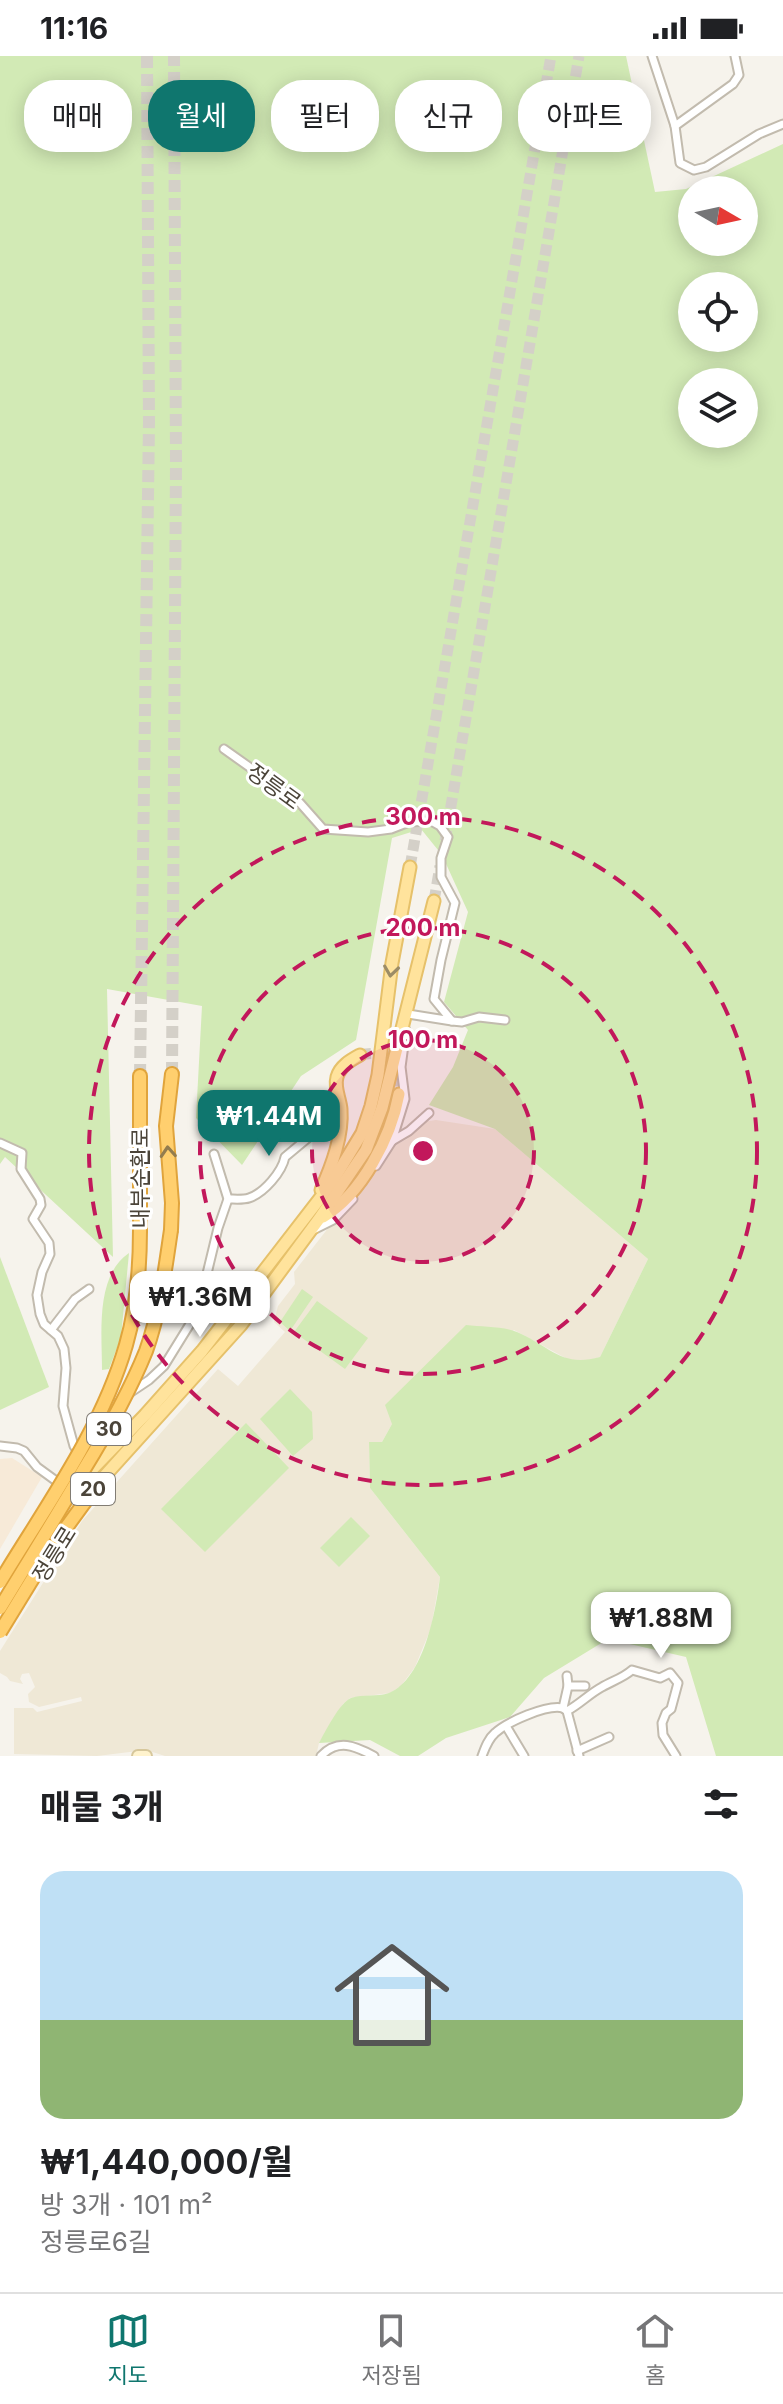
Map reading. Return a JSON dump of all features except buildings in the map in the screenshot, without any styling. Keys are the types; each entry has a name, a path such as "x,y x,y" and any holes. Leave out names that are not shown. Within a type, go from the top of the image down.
{"highway":[{"name":"내부순환로","path":"0,1608 108,1429 147,1349 164,1280 171,1230 166,1126 172,1074"},
{"name":"내부순환로","path":"0,1598 6,1581 110,1391 132,1321 140,1265 140,1076"},
{"path":"3,1629 52,1547 98,1484"}],"main road":[{"name":"정릉로","path":"6,1581 71,1491 202,1351 349,1157 362,1133 378,1075 392,963 410,867"},
{"name":"정릉로","path":"0,1640 30,1576 66,1519 213,1358 261,1299 366,1150 375,1129 434,901"},
{"path":"317,1202 340,1126 337,1077 344,1066 360,1055"},
{"path":"319,1219 339,1207 376,1159 392,1123 399,1094"},
{"path":"261,1299 255,1298 257,1292 285,1256 289,1238"},
{"name":"정릉로","path":"3,1629 98,1484"}],"street":[{"path":"652,56 675,126 680,163 694,170 706,167 759,134 783,124"},
{"path":"675,126 733,84 739,75 735,56"},
{"name":"정릉로","path":"224,749 300,803 323,829 368,832 424,821 440,826 448,837 441,858 441,877 455,903 434,999 452,1021"},
{"name":"정릉로","path":"311,1230 333,1220 343,1210 392,1141 405,1099 401,1067 421,949"},
{"path":"408,1014 462,1022 479,1017 505,1020"},
{"name":"정릉로","path":"392,1141 429,1113"},
{"path":"228,1199 248,1198 261,1190 275,1177 285,1157 315,1132"},
{"path":"0,1143 22,1153 21,1169 40,1199 41,1205 33,1219 49,1243 50,1254 37,1295 40,1314 44,1324 58,1336 64,1349 63,1406 74,1446 83,1462"},
{"path":"0,1446 24,1451 37,1467 71,1491 83,1462 116,1403 164,1366 198,1311 228,1199 214,1154"},
{"path":"51,1330 75,1299 89,1289"},
{"path":"482,1756 494,1734 506,1726 544,1709 555,1706 565,1709 583,1702 604,1685 632,1670 660,1678 670,1673 678,1683 671,1709 662,1723 663,1735 676,1756"},
{"path":"567,1676 565,1709 578,1753 609,1737"},
{"path":"568,1686 585,1686"},
{"path":"506,1726 524,1756"},
{"path":"321,1756 332,1746 339,1745 352,1746 374,1756"},
{"path":"138,1756 146,1756"}],"shaded area":[{"path":"436,1120 495,1129 648,1259 600,1357 583,1362 571,1361 514,1330 392,1424 382,1442 369,1443 370,1488 440,1577 431,1628 415,1667 401,1686 390,1693 350,1698 343,1704 319,1743 316,1756 165,1756 146,1750 97,1756 14,1754 14,1708 33,1708 37,1712 82,1701 81,1697 39,1707 29,1702 28,1694 35,1687 29,1673 22,1674 20,1679 23,1684 10,1681 0,1673 0,1651 82,1521 218,1369 238,1386 285,1332 274,1322 278,1306 295,1284 294,1272 391,1147 407,1139 423,1122"},
{"path":"12,1458 42,1477 0,1549 0,1459"}],"green space":[{"path":"0,56 626,56 631,80 518,80 518,152 646,152 655,192 678,190 678,256 758,256 758,176 714,176 783,144 783,1756 716,1756 686,1657 608,1639 544,1678 510,1717 446,1738 418,1756 400,1756 370,1740 319,1743 342,1705 351,1698 389,1693 411,1674 426,1642 435,1607 440,1577 370,1488 369,1442 382,1442 392,1424 385,1405 466,1325 511,1330 565,1358 587,1360 600,1357 648,1259 495,1129 429,1105 453,1067 468,1030 444,1002 468,912 442,855 421,829 392,838 356,1040 301,1076 242,1165 196,1118 202,1006 107,989 113,1257 5,1157 0,1164"},
{"path":"129,1253 121,1337 109,1369 102,1370 106,1290 118,1263"},
{"path":"0,1257 49,1387 0,1410"},
{"path":"302,1289 313,1297 290,1331 280,1322"},
{"path":"317,1301 368,1338 345,1369 294,1332"},
{"path":"290,1389 312,1412 313,1439 293,1456 260,1419"},
{"path":"246,1423 289,1468 205,1552 161,1509"},
{"path":"351,1517 370,1536 339,1567 320,1548"}],"tunnel":[{"path":"140,1076 149,423 147,56"},
{"path":"172,1074 176,463 174,56"},
{"path":"410,867 551,56"},
{"path":"445,841 579,56"},
{"path":"434,901 440,866"},
{"path":"360,1055 380,1054 392,1061 399,1094"}]}
